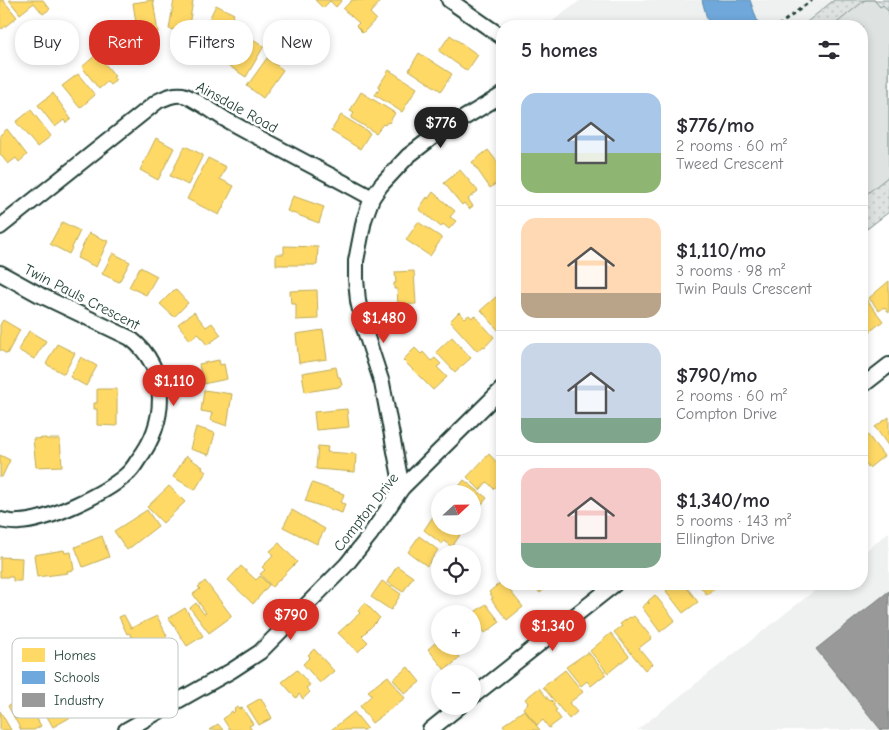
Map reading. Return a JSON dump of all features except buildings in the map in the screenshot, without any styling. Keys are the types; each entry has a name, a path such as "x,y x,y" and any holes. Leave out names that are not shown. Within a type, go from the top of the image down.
{"street":[{"path":"449,0 496,33"},
{"name":"Ainsdale Road","path":"0,227 158,102 172,95 185,96 372,198"},
{"path":"402,488 382,383 364,328 358,301 356,261 364,220 372,198 408,156 434,136 496,99"},
{"name":"Twin Pauls Crescent","path":"0,273 40,295 117,330 142,346 159,384 160,392 158,425 146,449 128,474 101,492 55,513 20,522 0,520"},
{"path":"868,381 889,365"},
{"name":"Compton Drive","path":"178,701 231,671 260,652 346,565 370,535 402,488 496,395"},
{"path":"481,690 607,590"},
{"path":"430,730 449,715"},
{"name":"Compton Drive","path":"126,730 147,718"}],"path":[{"path":"786,20 812,0"}],"shaded area":[{"path":"581,0 834,0 809,20 554,20"},
{"path":"834,0 889,0 889,212 868,228 868,20 809,20"},
{"path":"865,0 874,0 880,7 883,5 889,12 889,176 868,193 868,20 840,20"},
{"path":"889,532 889,730 637,730 815,590 868,590 868,549"}]}
